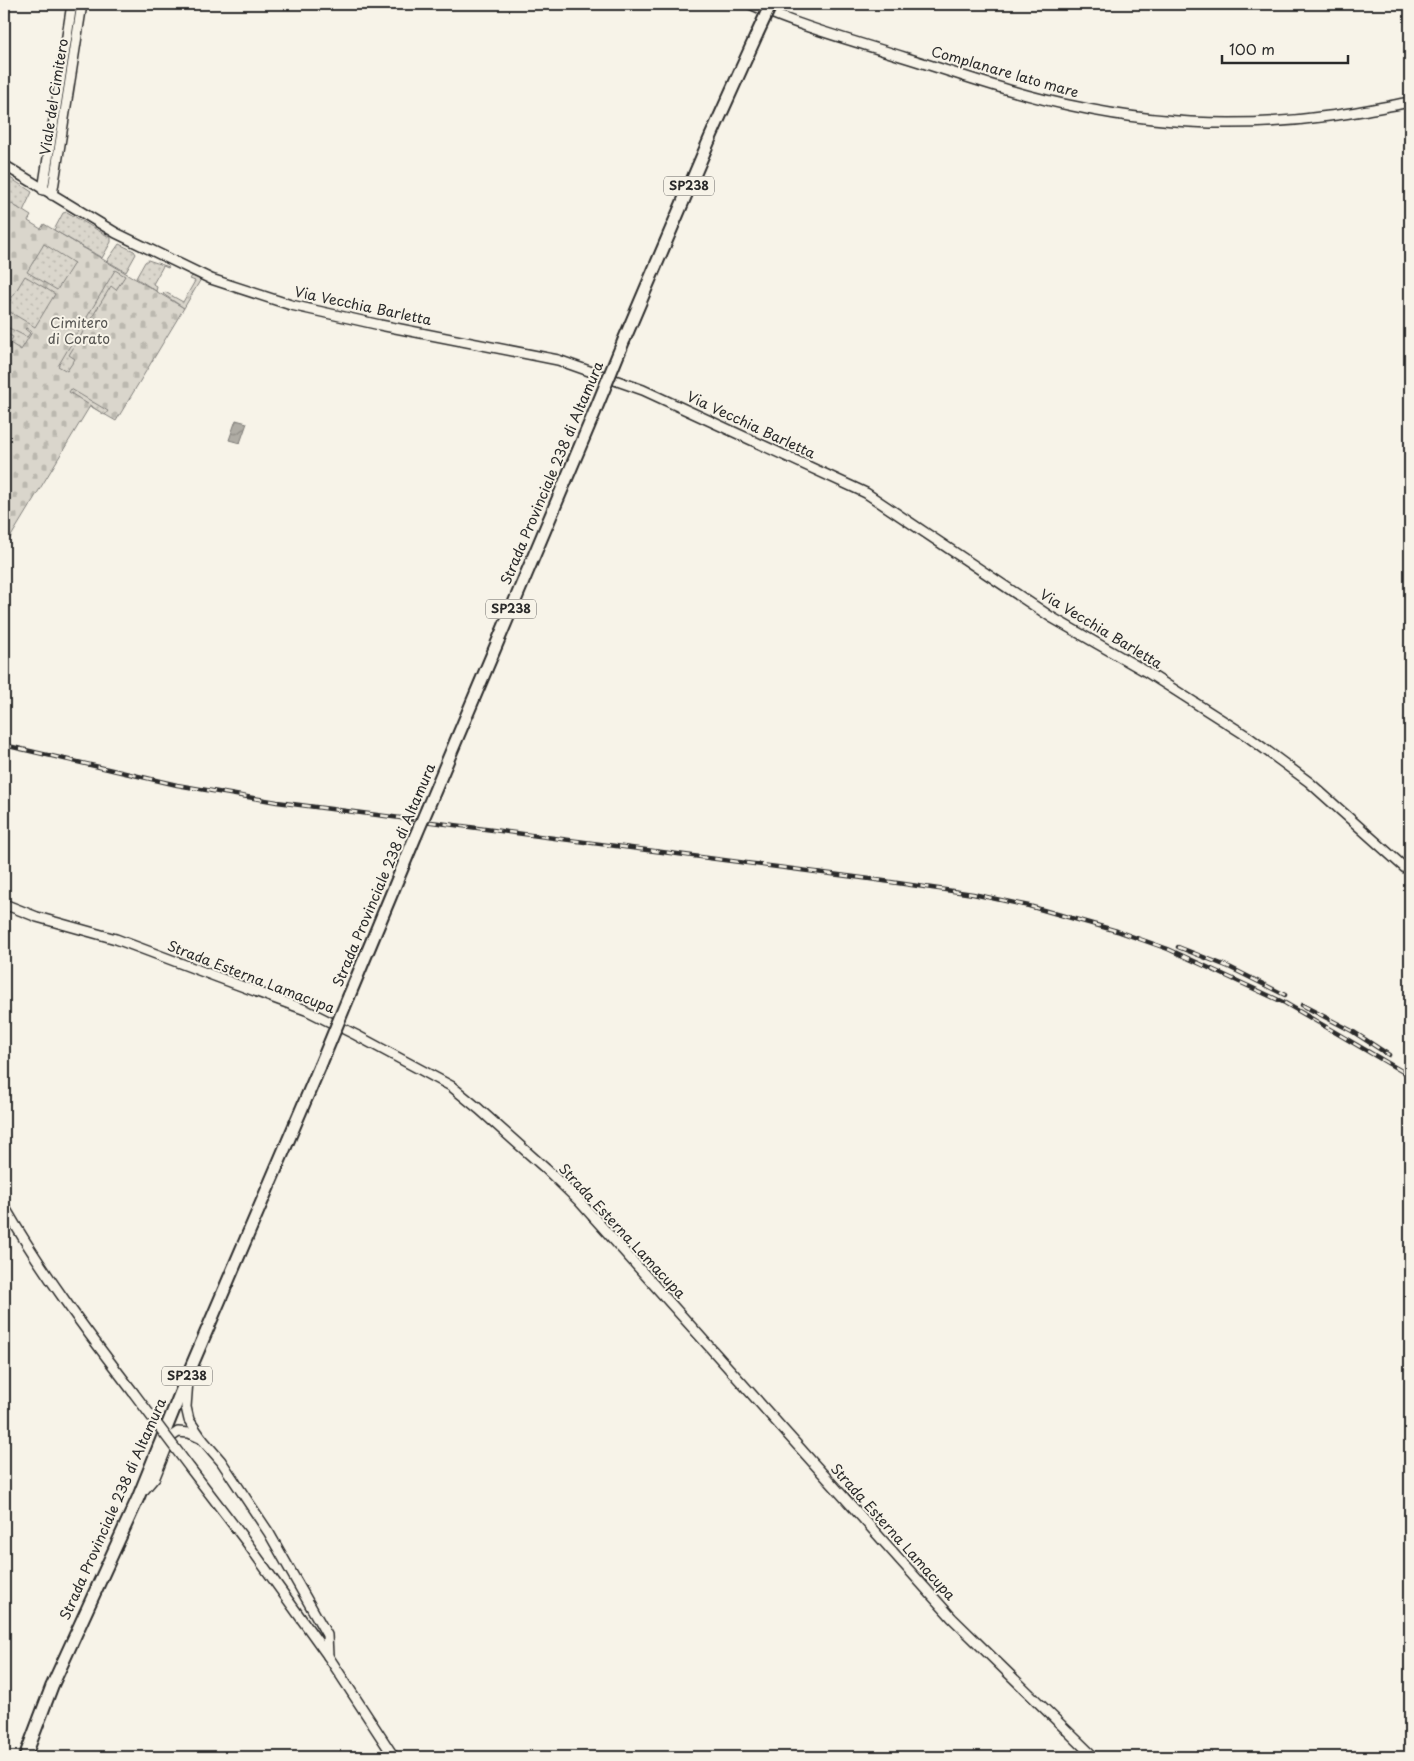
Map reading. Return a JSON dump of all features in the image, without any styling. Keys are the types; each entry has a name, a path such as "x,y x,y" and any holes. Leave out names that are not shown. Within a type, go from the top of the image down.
{"main road":[{"name":"Strada Provinciale 238 di Altamura","path":"25,1757 52,1686 138,1498 189,1372 320,1066 692,179 771,4"}],"street":[{"path":"48,192 72,4"},
{"name":"Viale del Cimitero","path":"48,192 77,4"},
{"name":"Viale del Cimitero","path":"48,192 82,4"},
{"name":"Complanare lato mare","path":"750,4 788,20 1026,95 1074,107 1121,114 1168,120 1266,121 1328,116 1410,102"},
{"name":"Via Vecchia Barletta","path":"4,165 116,233 211,279 291,305 380,325 558,360 643,390 866,493 1051,617 1145,672 1247,736 1309,782 1405,868 1410,868"},
{"name":"Strada Esterna Lamacupa","path":"4,904 37,917 116,940 306,1010 451,1086 534,1158 579,1201 946,1610 1094,1757"},
{"path":"4,1206 29,1249 59,1294 245,1540 328,1656 394,1757"},
{"path":"189,1372 186,1407 189,1420 202,1440 221,1461 269,1533 327,1636 328,1656"},
{"path":"138,1498 155,1477 171,1437 178,1432 189,1433 202,1440"}],"green space":[{"path":"4,174 32,192 23,211 4,199"},
{"name":"Cimitero di Corato","path":"4,199 31,216 28,221 41,229 44,224 184,308 116,421 90,406 4,548"},
{"path":"67,212 111,238 111,242 102,258 54,230 63,213"},
{"path":"44,244 74,263 57,290 27,272"},
{"path":"119,244 134,251 136,254 126,272 107,261"},
{"path":"148,260 169,267 163,266 153,284 157,287 156,291 136,278"},
{"path":"115,270 125,276 116,290 111,286 69,355 75,359 67,371 58,366"},
{"path":"25,276 55,294 35,327 5,309"},
{"path":"192,276 201,279 184,308 163,294 165,292 183,302 195,281 190,279"},
{"path":"5,326 27,337 30,333 26,328 32,332 21,350 10,343 13,337 4,332"},
{"path":"71,389 108,411 105,415 69,392"}],"water":[{"path":"236,420 247,423 240,443 229,440"}],"railway":[{"path":"4,745 177,785 277,802 870,879 973,894 1029,906 1117,931 1168,949 1285,1003 1410,1076"},
{"path":"1178,947 1229,967 1285,995"},
{"path":"1302,1005 1352,1031 1389,1055"}]}
